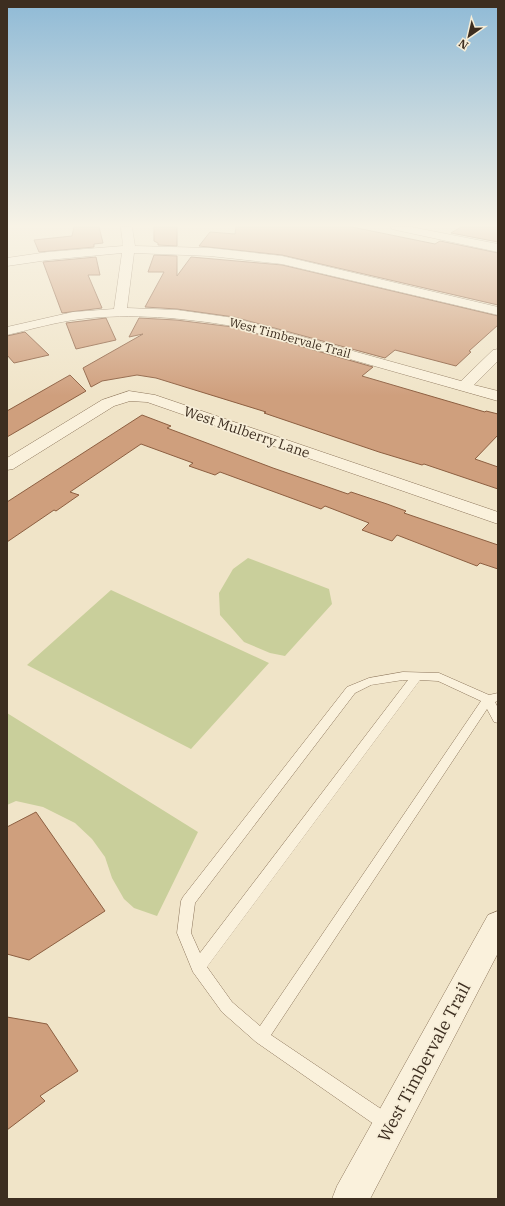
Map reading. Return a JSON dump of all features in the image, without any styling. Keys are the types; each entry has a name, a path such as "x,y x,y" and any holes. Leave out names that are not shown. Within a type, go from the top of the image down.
{"street":[{"path":"120,311 124,283"},
{"path":"383,283 498,311"},
{"name":"West Timbervale Trail","path":"7,330 80,315 120,311 170,313 234,322 498,396"},
{"path":"464,386 498,353"},
{"name":"West Mulberry Lane","path":"7,465 108,403 129,396 142,397 157,400 498,518"},
{"name":"West Timbervale Trail","path":"350,1199 498,924"}],"lane":[{"path":"390,1125 261,1037 227,1007 198,967 184,933 188,901 351,690 369,682 403,676 439,677 493,698"},
{"path":"198,967 417,676"},
{"path":"493,698 498,719"},
{"path":"261,1037 493,698"}],"green space":[{"path":"248,558 329,589 332,604 285,656 270,653 244,642 220,615 219,593 233,569"},
{"path":"111,590 269,663 191,749 27,665"},
{"path":"7,713 198,832 157,916 134,908 124,899 112,878 105,857 92,839 75,823 43,807 16,801 7,805"}],"building":[{"path":"51,283 92,283 102,308 62,313"},
{"path":"158,283 359,283 498,316 498,325 469,351 471,352 456,366 395,350 385,358 234,317 177,309 145,307"},
{"path":"404,283 498,283 498,305"},
{"path":"106,318 116,340 76,349 66,323"},
{"path":"139,318 176,320 233,327 373,367 362,376 485,412 498,414 498,435 475,459 498,467 498,489 424,464 422,465 379,452 264,413 266,412 156,378 137,375 102,381 91,387 83,368 143,334 129,337"},
{"path":"25,332 49,355 14,363 7,355 7,336"},
{"path":"70,375 86,391 7,437 7,411"},
{"path":"142,415 171,426 167,428 273,468 348,494 351,492 387,504 406,511 404,513 498,545 498,569 480,563 477,566 397,535 392,541 362,530 369,523 325,506 321,509 220,472 215,475 189,466 193,463 141,444 70,492 79,495 7,542 7,502"},
{"path":"36,812 105,911 29,960 7,954 7,827"},
{"path":"7,1017 47,1024 78,1071 40,1096 45,1101 7,1130"}]}
